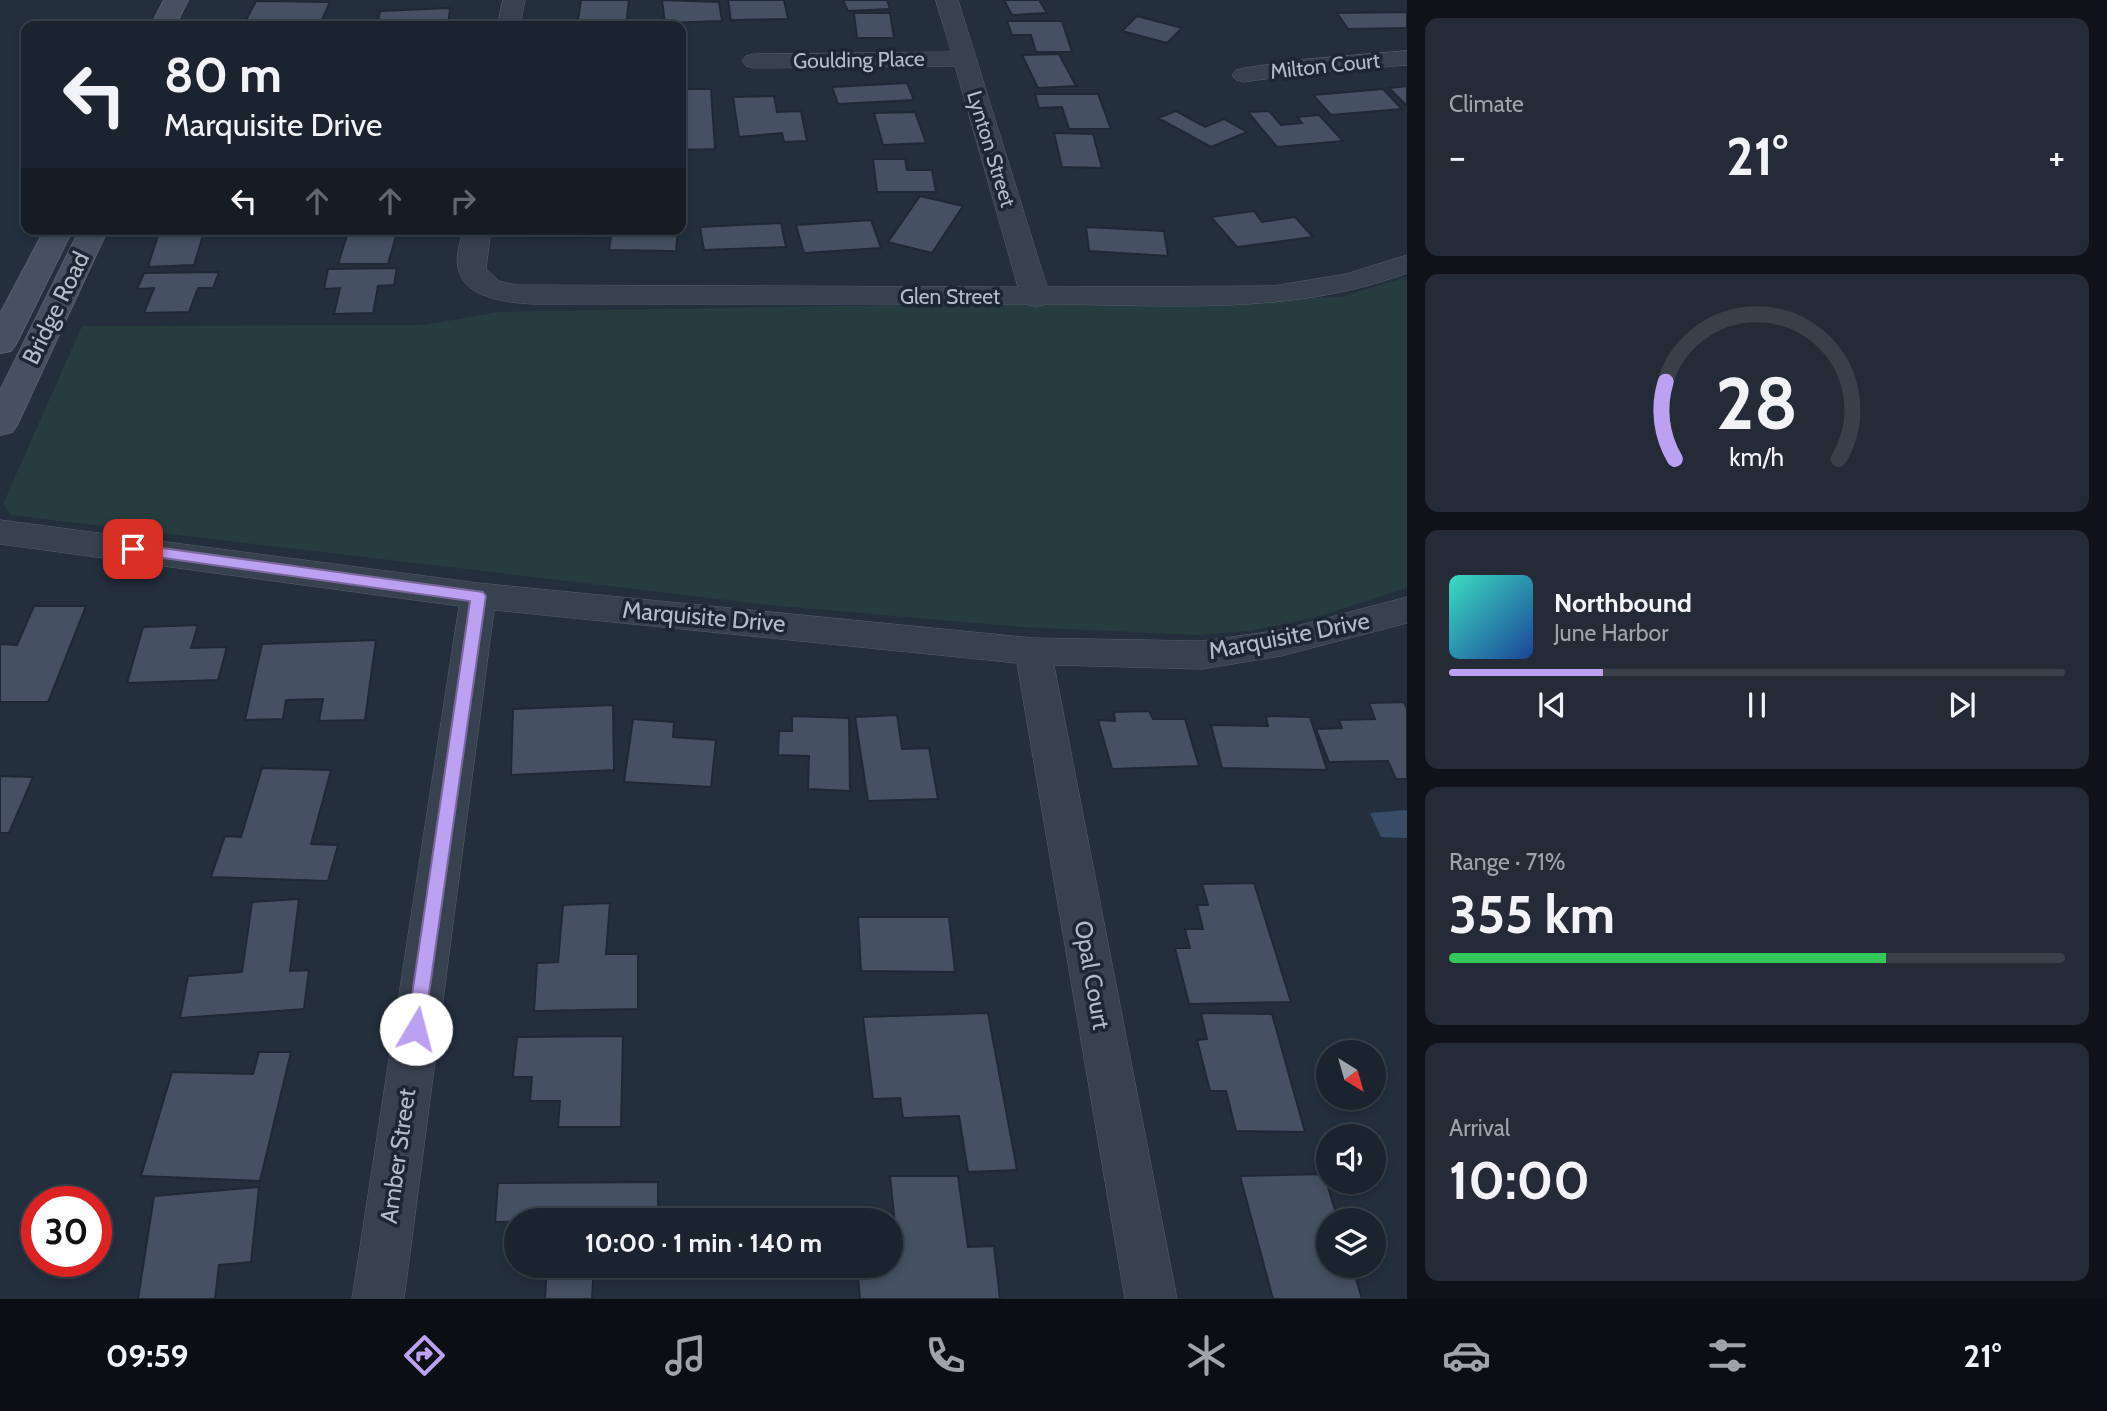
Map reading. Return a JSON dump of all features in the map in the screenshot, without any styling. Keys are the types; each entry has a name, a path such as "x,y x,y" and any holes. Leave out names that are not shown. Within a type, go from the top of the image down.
{"main road":[{"path":"166,21 176,0"},
{"name":"Bridge Road","path":"0,344 56,235"},
{"name":"Bridge Road","path":"0,425 91,235"}],"street":[{"path":"510,21 514,0"},
{"name":"Lynton Street","path":"947,0 1035,298"},
{"name":"Milton Court","path":"1244,75 1307,66 1407,58"},
{"name":"Goulding Place","path":"754,61 964,59"},
{"name":"Glen Street","path":"476,235 471,267 477,277 489,287 532,295 1035,298 1253,296 1297,293 1342,285 1407,263"},
{"name":"Marquisite Drive","path":"0,532 478,596 1033,651 1202,655 1280,643 1407,610"},
{"name":"Amber Street","path":"378,1299 478,596"},
{"name":"Opal Court","path":"1033,651 1151,1299"}],"green space":[{"path":"1407,277 1407,588 1313,618 1249,631 1200,635 1020,627 768,605 11,515 3,504 82,326 424,325 499,312 1341,297"}],"water":[{"path":"1407,810 1407,838 1381,837 1370,813"}],"building":[{"path":"581,0 629,0 627,21 578,21"},
{"path":"662,0 719,2 722,21 665,21"},
{"path":"728,0 784,0 788,19 731,20"},
{"path":"843,0 887,0 890,9 848,11"},
{"path":"1004,0 1039,0 1047,13 1012,15"},
{"path":"256,1 330,2 321,21 246,21"},
{"path":"450,8 449,21 378,21 380,11"},
{"path":"1407,12 1407,28 1348,29 1337,13"},
{"path":"854,13 890,13 894,38 857,38"},
{"path":"1137,16 1182,28 1167,43 1122,31"},
{"path":"1007,21 1062,21 1072,52 1036,52 1031,35 1012,35"},
{"path":"1059,54 1076,86 1038,88 1022,55"},
{"path":"907,83 914,100 838,104 832,87"},
{"path":"1407,86 1407,106 1389,88"},
{"path":"686,89 711,89 715,149 686,150"},
{"path":"1383,89 1402,109 1331,115 1313,95"},
{"path":"1035,94 1098,94 1111,129 1069,129 1062,107 1039,108"},
{"path":"774,96 777,112 801,111 807,141 784,142 782,133 739,137 733,97"},
{"path":"1176,111 1205,127 1224,119 1247,132 1211,147 1158,118"},
{"path":"1269,111 1281,125 1302,123 1297,117 1319,115 1343,141 1277,147 1248,112"},
{"path":"915,112 926,143 883,145 874,113"},
{"path":"1054,133 1093,134 1102,168 1062,167"},
{"path":"873,159 905,159 907,170 932,170 936,192 877,192"},
{"path":"920,196 963,206 932,253 888,242"},
{"path":"1254,211 1262,222 1295,217 1313,237 1237,247 1211,217"},
{"path":"871,220 881,248 804,253 796,225"},
{"path":"781,223 786,247 704,250 700,227"},
{"path":"1086,227 1164,231 1168,256 1089,251"},
{"path":"158,235 203,235 194,265 148,267"},
{"path":"347,235 396,235 388,264 338,264"},
{"path":"529,235 591,235 591,237"},
{"path":"611,235 677,235 676,251 609,250"},
{"path":"397,268 394,285 378,286 373,313 334,314 340,288 324,289 328,269"},
{"path":"219,272 213,288 198,288 189,312 144,313 154,288 137,289 144,273"},
{"path":"34,606 86,606 48,702 0,702 0,644 17,645"},
{"path":"198,625 191,648 227,647 218,680 127,683 143,627"},
{"path":"376,640 365,720 319,721 323,699 286,700 283,719 245,720 262,644"},
{"path":"1404,702 1407,709 1407,779 1396,779 1388,761 1329,762 1316,729 1342,728 1339,720 1375,719 1369,703"},
{"path":"613,705 614,770 511,775 513,709"},
{"path":"1149,711 1153,719 1185,719 1199,766 1112,769 1098,720 1115,721 1114,712"},
{"path":"897,715 902,749 929,748 938,799 868,801 855,717"},
{"path":"792,716 849,718 850,791 808,789 809,756 778,755 779,731 792,731"},
{"path":"1266,716 1310,717 1327,770 1222,768 1211,725 1268,726"},
{"path":"633,719 674,722 673,737 716,740 711,787 624,782"},
{"path":"262,768 331,770 311,844 338,845 328,881 211,877 225,836 241,837"},
{"path":"0,776 33,777 9,833 0,833"},
{"path":"1254,883 1291,1002 1189,1004 1175,948 1190,948 1185,929 1203,929 1197,905 1208,905 1202,884"},
{"path":"299,899 290,971 309,970 304,1009 180,1018 188,976 242,972 252,902"},
{"path":"610,903 606,954 638,954 638,1009 534,1011 537,963 558,962 563,905"},
{"path":"858,917 949,917 955,972 861,971"},
{"path":"988,1013 1017,1170 968,1172 959,1116 903,1118 900,1098 873,1099 863,1017"},
{"path":"1201,1013 1272,1014 1305,1132 1236,1131 1226,1091 1210,1091 1197,1040 1207,1039"},
{"path":"623,1036 621,1127 558,1127 560,1101 530,1101 532,1077 513,1077 517,1037"},
{"path":"259,1052 291,1052 260,1181 141,1176 172,1072 253,1074"},
{"path":"1316,1174 1316,1194 1330,1194 1334,1208 1316,1208 1316,1278 1356,1278 1362,1299 1273,1299 1240,1176"},
{"path":"890,1176 958,1176 968,1247 994,1246 1000,1299 860,1299 858,1278 903,1278 903,1208 893,1208"},
{"path":"658,1182 658,1208 504,1208 504,1222 495,1222 498,1183"},
{"path":"259,1187 251,1262 219,1265 215,1299 138,1299 154,1196"},
{"path":"546,1278 593,1278 592,1299 545,1299"}],"route":[{"path":"133,549 478,596 416,1029"}]}
